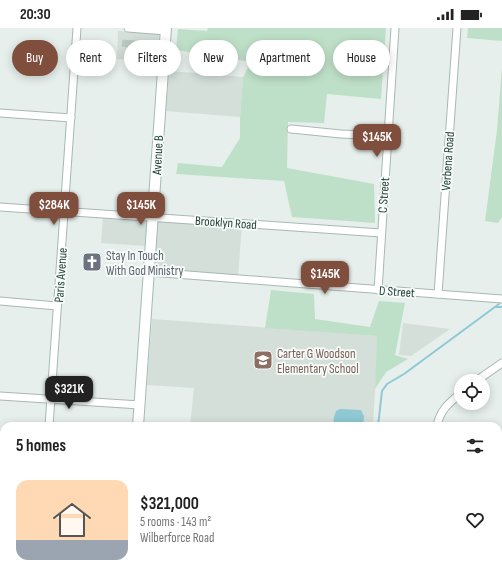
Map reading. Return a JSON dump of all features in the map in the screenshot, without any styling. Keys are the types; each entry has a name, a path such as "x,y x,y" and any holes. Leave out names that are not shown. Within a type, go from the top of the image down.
{"main road":[{"name":"Avenue B","path":"138,422 166,29"}],"street":[{"name":"Paris Avenue","path":"49,422 77,28"},
{"path":"128,28 166,29"},
{"name":"C Street","path":"378,290 395,28"},
{"name":"Verbena Road","path":"438,294 457,28"},
{"path":"0,113 71,118"},
{"path":"291,129 341,134 388,136"},
{"name":"Brooklyn Road","path":"0,207 381,233"},
{"name":"D Street","path":"149,272 502,299"},
{"path":"0,301 57,306"},
{"path":"486,374 502,363"},
{"path":"0,396 140,405"},
{"path":"438,422 442,410 454,399"}],"shaded area":[{"path":"118,31 159,34 159,40 124,40 124,60 117,59"},
{"path":"181,72 189,73 189,76 243,77 240,117 166,111 169,76 181,76"},
{"path":"103,218 147,222 146,246 101,243"},
{"path":"158,219 242,225 238,277 155,270"},
{"name":"Carter G Woodson Elementary School","path":"152,319 378,336 373,422 190,422 194,388 147,385"},
{"path":"403,323 450,329 411,356 399,355"}],"green space":[{"path":"208,28 386,28 385,40 333,40 333,76 383,76 381,99 327,94 324,123 288,122 287,168 374,184 375,223 292,217 284,181 176,174 178,163 222,167 240,138 243,77 246,71 246,76 325,76 325,40 246,40 246,61 238,60 238,40 189,40 189,52 181,51 181,40 177,40 178,29 207,31"},
{"path":"468,28 502,28 502,41 467,38"},
{"path":"502,67 502,217 498,223 485,221 497,130"},
{"path":"271,290 314,294 315,319 370,327 379,301 405,303 395,355 408,359 386,372 375,389 377,336 265,328"}],"water":[{"path":"340,409 361,410 364,416 363,422 333,422 336,411"}],"waterway":[{"path":"378,422 382,391 387,384 404,374 499,304"},
{"path":"496,307 502,307"}],"place":[{"name":"Stay In Touch With God Ministry","path":"92,262"},
{"name":"Carter G Woodson Elementary School","path":"263,360"}]}
